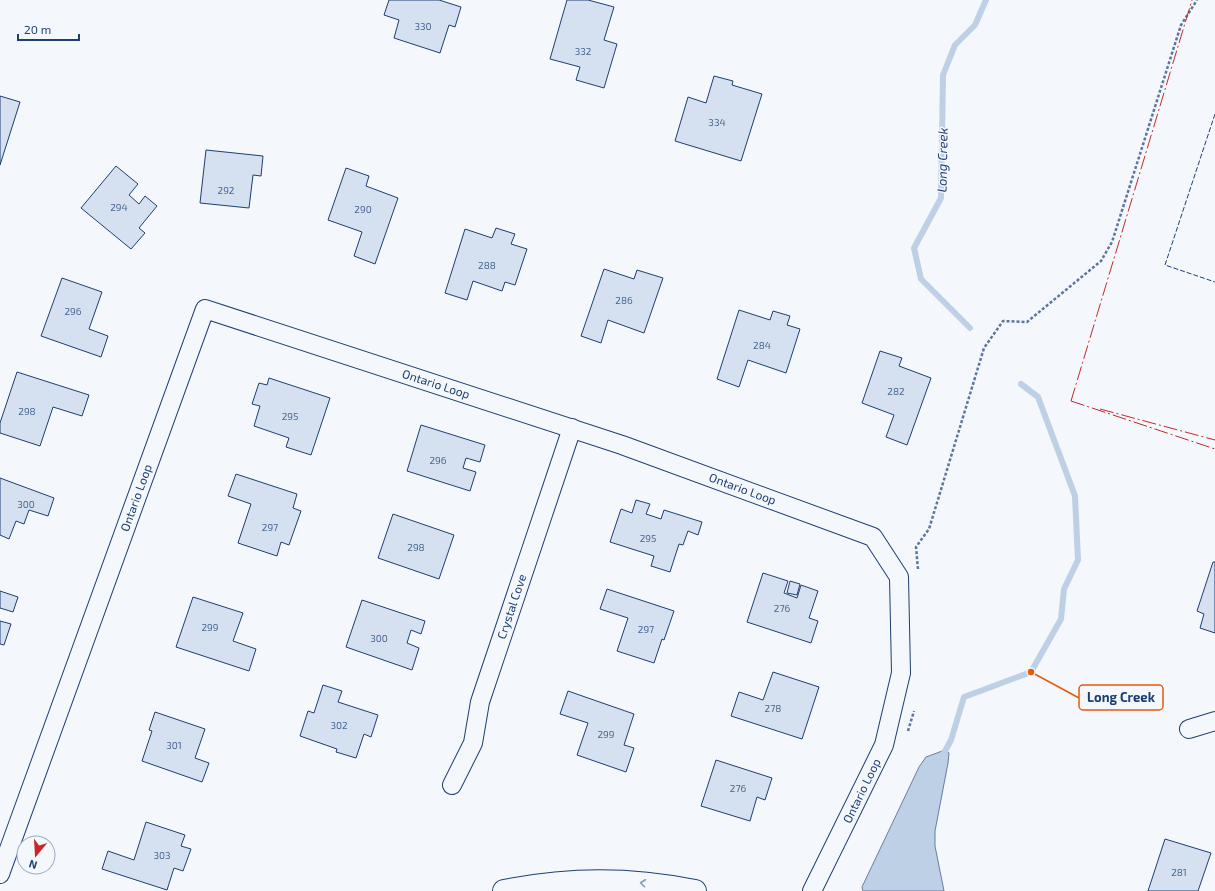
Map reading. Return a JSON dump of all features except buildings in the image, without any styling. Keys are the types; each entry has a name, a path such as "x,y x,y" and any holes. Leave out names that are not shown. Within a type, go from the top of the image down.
{"street":[{"name":"Ontario Loop","path":"0,874 204,309 622,445 873,537 899,577 901,673 884,745 812,891"},
{"name":"Crystal Cove","path":"452,785 473,743 480,702 572,428"},
{"path":"1189,729 1215,721"},
{"path":"504,891 547,884 600,880 640,882 695,891"}],"path":[{"path":"918,576 916,547 929,529 984,348 1003,321 1027,322 1101,262 1112,242 1181,25 1197,0"},
{"path":"906,737 912,725 914,709"}],"water":[{"path":"945,750 949,753 948,763 935,831 935,846 944,891 863,891 862,887 919,767 926,757"}],"waterway":[{"name":"Long Creek","path":"970,328 921,279 914,248 941,198 943,75 955,45 975,25 986,0"},
{"name":"Long Creek","path":"942,757 951,740 964,697 1031,672 1061,619 1064,589 1078,560 1075,496 1038,397 1021,384"}],"fence":[{"path":"1215,114 1165,265 1215,282"}],"power":[{"path":"1071,401 1192,0"},
{"path":"1071,401 1215,449"},
{"path":"1100,409 1215,440"}],"place":[{"name":"Long Creek","path":"1031,672"}]}
